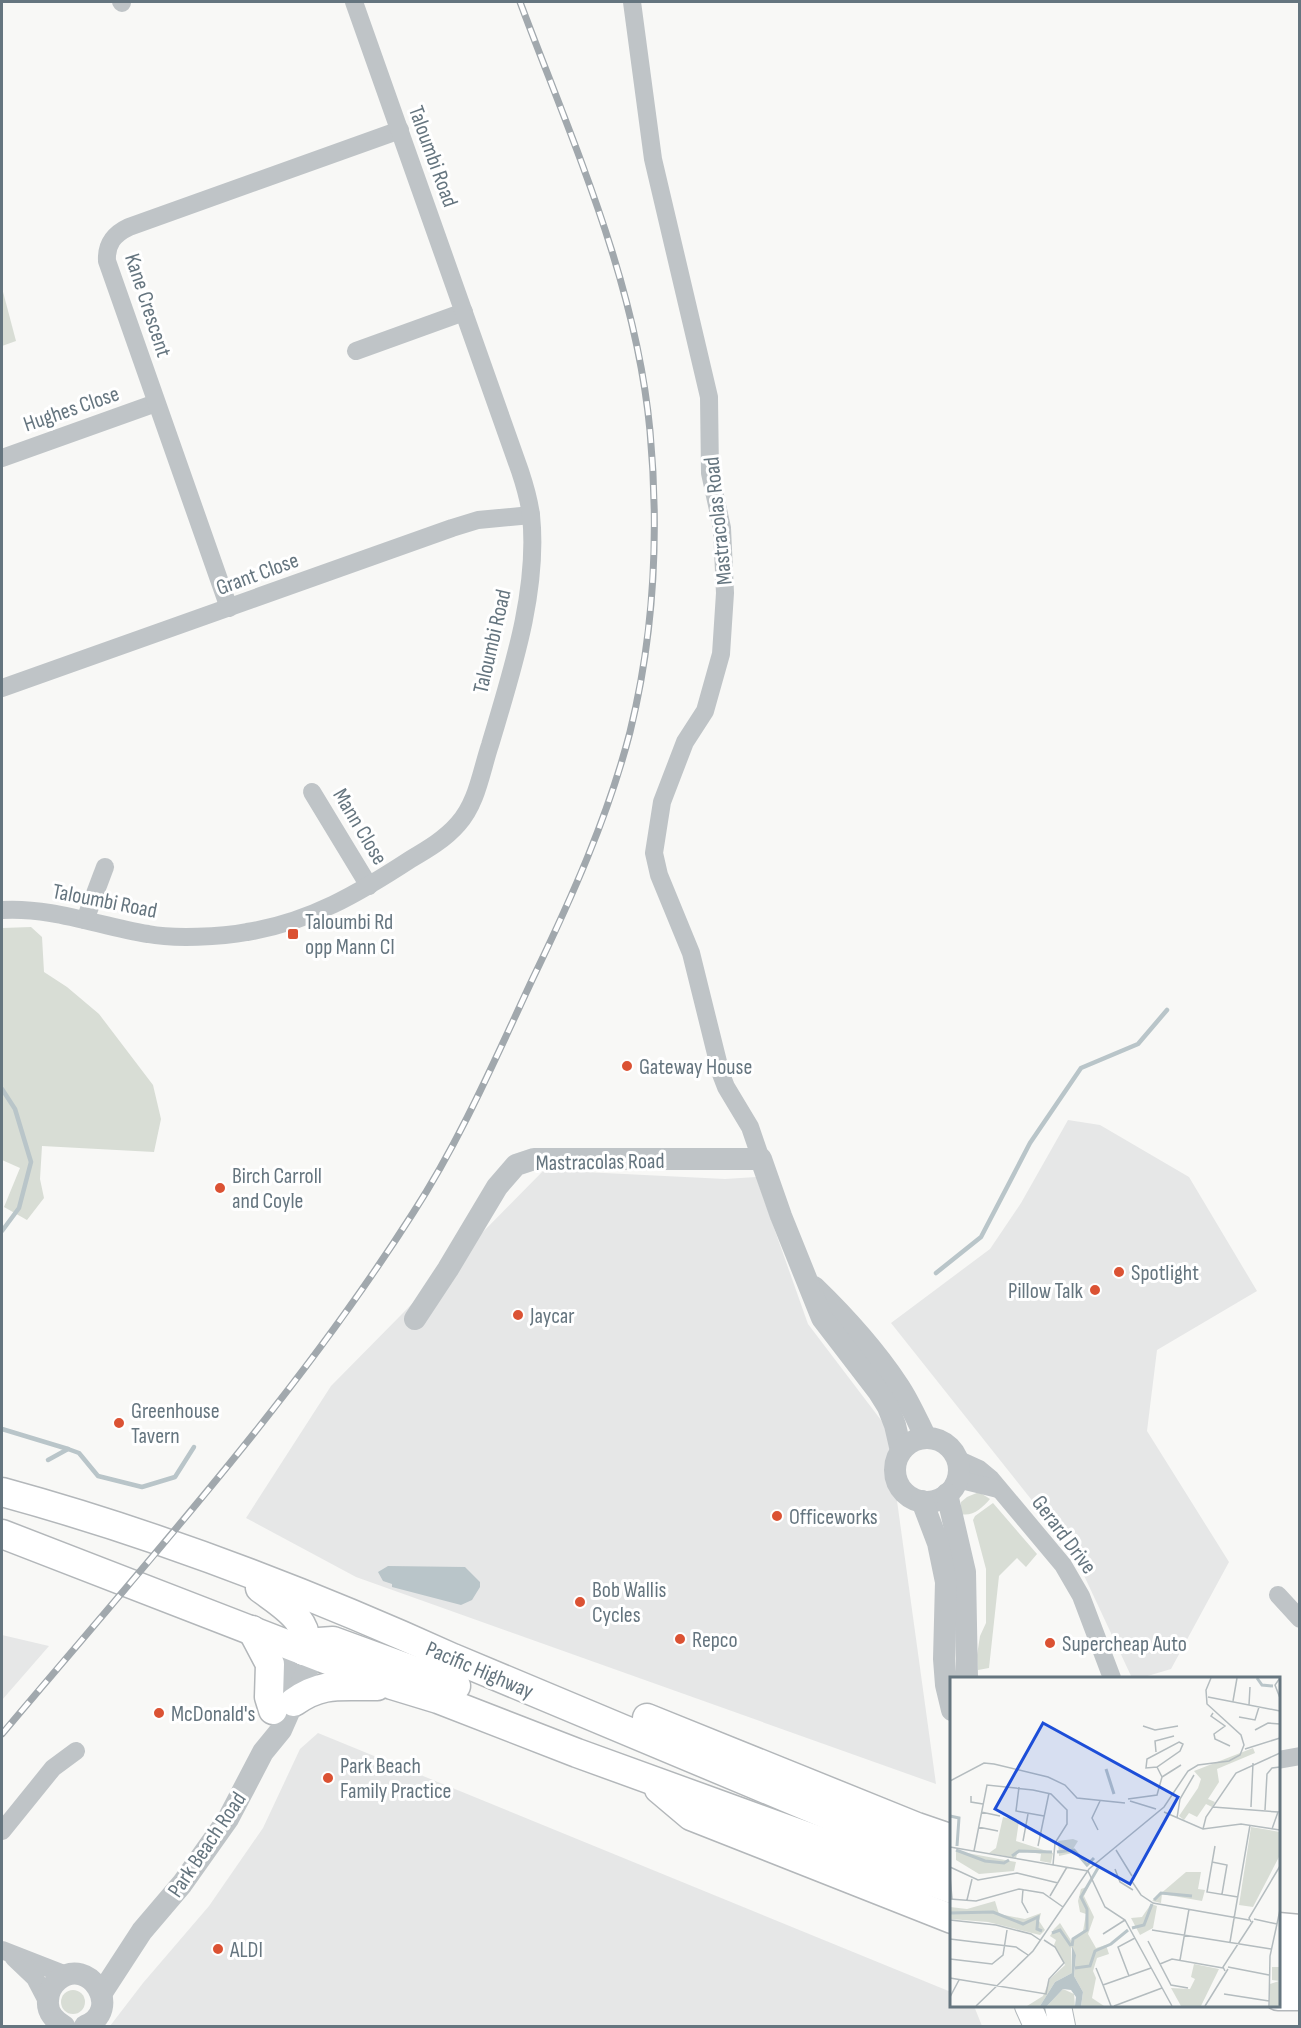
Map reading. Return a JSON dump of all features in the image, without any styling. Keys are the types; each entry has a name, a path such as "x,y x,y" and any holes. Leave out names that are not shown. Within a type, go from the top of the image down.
{"highway":[{"name":"Pacific Highway","path":"2,1492 114,1524 390,1629 947,1869"},
{"name":"Pacific Highway","path":"2,1534 392,1685 438,1699 642,1776 947,1869"},
{"path":"232,1567 295,1615 306,1635 304,1651"},
{"path":"390,1629 491,1660 589,1695 916,1827 950,1825"},
{"path":"252,1630 270,1665 269,1697 283,1706 307,1692 324,1686 392,1685"},
{"path":"304,1651 319,1642 333,1641 703,1780 777,1794"},
{"path":"642,1776 691,1816 950,1918"},
{"path":"916,1827 947,1869"},
{"path":"1280,1927 1299,1929"},
{"path":"1280,1950 1299,1951"},
{"path":"1280,1970 1299,1971"},
{"path":"1280,1996 1299,1996"}],"main road":[{"path":"1028,2007 1037,2026"}],"street":[{"name":"Taloumbi Road","path":"2,910 46,912 151,935 209,936 248,932 328,909 369,886 447,836 460,823 475,797 509,681 527,606 532,539 531,515 520,471 354,2"},
{"name":"Mastracolas Road","path":"632,2 653,159 709,397 710,473 722,528 725,593 722,654 705,711 685,742 662,802 654,853 659,875 691,952 726,1087 750,1127 781,1216 822,1318 878,1390 895,1425 901,1451"},
{"name":"Kane Crescent","path":"229,608 107,261 107,252 115,236 129,227 400,130"},
{"path":"356,351 465,312"},
{"name":"Hughes Close","path":"2,458 156,403"},
{"name":"Grant Close","path":"2,688 452,528 478,520 531,515"},
{"name":"Mann Close","path":"312,792 369,886"},
{"path":"85,920 105,867"},
{"name":"Mastracolas Road","path":"415,1319 497,1187 516,1165 534,1159 761,1159"},
{"name":"Mastracolas Road","path":"808,1281 836,1308 885,1367 904,1394 926,1438"},
{"path":"954,1478 931,1501 922,1501 913,1498 899,1485 895,1467 901,1451 916,1439 926,1438 945,1443 952,1450 965,1572 967,1677"},
{"name":"Gerard Drive","path":"954,1478 979,1469 1000,1490 1054,1554 1081,1596 1112,1677"},
{"path":"922,1501 938,1543 946,1582 944,1659 950,1705"},
{"path":"1278,1594 1299,1618"},
{"name":"Park Beach Road","path":"85,2026 96,2019 102,2003 101,1994 142,1930 182,1884 228,1819 263,1752 269,1723 307,1671 304,1651"},
{"path":"2,1831 53,1768 76,1751"},
{"path":"1280,1760 1299,1756"},
{"name":"Park Beach Road","path":"47,2013 53,1985 104,1962 142,1930"},
{"path":"5,1952 91,1979 101,1994"},
{"path":"5,1952 35,1978 47,2013 64,2026"}],"shaded area":[{"path":"2,288 16,341 2,346"},
{"path":"31,927 42,937 44,972 67,987 99,1014 153,1085 161,1119 154,1152 42,1146 40,1179 44,1198 27,1220 4,1207 20,1168 2,1160 2,928"},
{"path":"1068,1120 1100,1125 1189,1177 1257,1291 1157,1350 1147,1431 1229,1562 1171,1669 1144,1677 1132,1677 1073,1552 891,1323 990,1249 1021,1203"},
{"path":"544,1170 725,1179 756,1177 808,1324 887,1428 936,1784 356,1577 246,1518 331,1386"},
{"path":"979,1492 990,1499 973,1513 960,1514 961,1502"},
{"path":"993,1503 1037,1554 1026,1567 1017,1558 999,1576 989,1668 978,1670 977,1655 980,1636 986,1623 986,1569 973,1520"},
{"path":"388,1566 465,1567 480,1582 480,1587 472,1600 461,1605 392,1587 392,1584 383,1581 378,1572"},
{"path":"2,1635 49,1646 2,1700"},
{"path":"318,1733 950,1992 950,2007 974,2007 982,2026 110,2026 143,1983 209,1906 263,1828 300,1749"},
{"path":"73,1990 82,1993 85,2002 82,2011 73,2014 64,2011 61,2002 64,1993"}],"waterway":[{"path":"936,1273 981,1237 1030,1143 1081,1068 1138,1044 1167,1010"},
{"path":"2,1089 15,1109 31,1162 19,1208 2,1231"},
{"path":"2,1429 68,1449"},
{"path":"48,1460 68,1449 79,1453 98,1476 142,1487 175,1477 194,1447"}],"railway":[{"path":"2,1734 163,1544 268,1415 319,1350 413,1213 462,1127 561,918 588,857 621,764 645,658 652,582 653,468 643,375 631,320 599,212 520,2"}],"place":[{"name":"Taloumbi Rd opp Mann Cl","path":"293,934"},
{"name":"Gateway House","path":"627,1066"},
{"name":"Birch Carroll and Coyle","path":"220,1188"},
{"name":"Spotlight","path":"1119,1272"},
{"name":"Pillow Talk","path":"1095,1290"},
{"name":"Jaycar","path":"518,1315"},
{"name":"Greenhouse Tavern","path":"119,1423"},
{"name":"Officeworks","path":"777,1516"},
{"name":"Bob Wallis Cycles","path":"580,1602"},
{"name":"Repco","path":"680,1639"},
{"name":"Supercheap Auto","path":"1050,1643"},
{"name":"McDonald's","path":"159,1713"},
{"name":"Park Beach Family Practice","path":"328,1778"},
{"name":"ALDI","path":"218,1949"}]}
